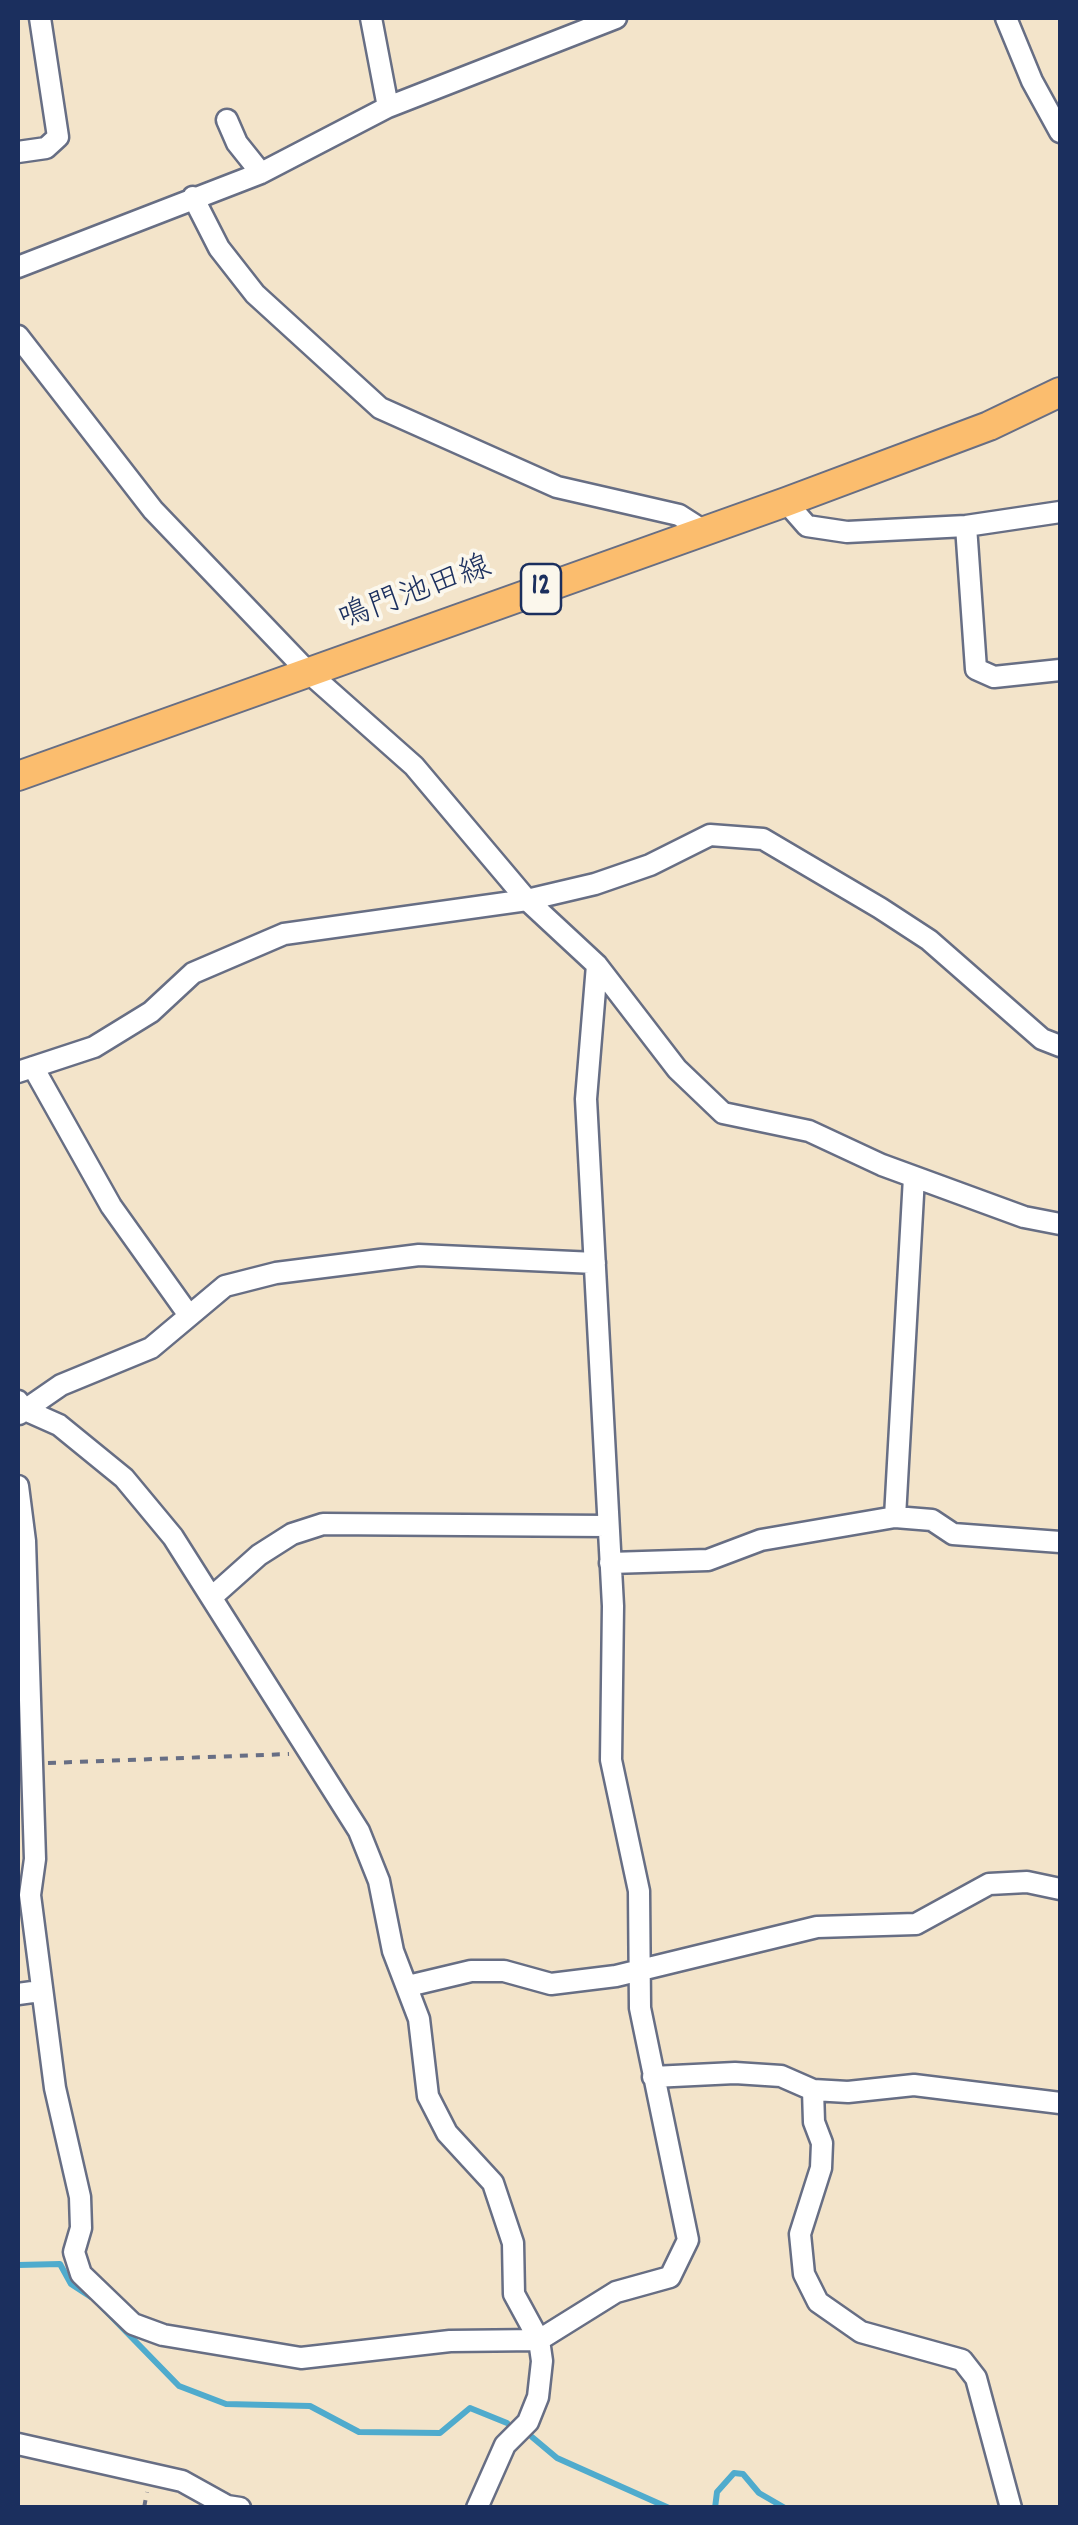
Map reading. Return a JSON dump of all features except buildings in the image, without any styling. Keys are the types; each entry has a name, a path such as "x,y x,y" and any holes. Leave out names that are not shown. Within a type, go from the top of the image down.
{"main road":[{"name":"鳴門池田線","path":"18,776 786,502 989,426 1060,392"}],"street":[{"path":"18,152 46,148 58,137 40,18"},
{"path":"372,18 388,107"},
{"path":"18,267 260,173 388,107 583,24 616,18"},
{"path":"1006,18 1032,81 1060,132"},
{"path":"227,120 237,143 260,173"},
{"path":"193,197 219,248 255,294 380,408 556,487 679,515 704,531"},
{"path":"18,336 153,510 308,672 414,766 528,900 598,965 677,1069 724,1113 809,1131 914,1177 1024,1217 1060,1224"},
{"path":"786,502 807,526 846,532 966,526 1060,512"},
{"path":"966,526 976,669 994,676 1060,670"},
{"path":"188,1314 111,1206 25,1069 94,1048 151,1012 193,973 284,934 528,900 596,884 650,865 710,834 763,839 929,940 1042,1039 1060,1046"},
{"path":"18,1486 25,1540 29,1764 35,1859 30,1895 55,2088 80,2197 81,2228 74,2252 81,2274 133,2324 163,2334 301,2358 450,2341 539,2340 558,2332 616,2292 670,2277 682,2260 688,2240 640,2008 638,1891 610,1760 610,1563 586,1099 598,965"},
{"path":"895,1517 914,1177"},
{"path":"20,1409 62,1385 151,1348 225,1286 368,1259 419,1255 595,1263"},
{"path":"20,1409 59,1425 124,1478 173,1537 359,1831 379,1880 392,1951 419,2019 428,2096 447,2133 492,2183 514,2243 514,2294 539,2340 542,2361 538,2397 528,2422 505,2445 477,2508"},
{"path":"610,1563 708,1560 761,1540 895,1517 932,1520 953,1534 1060,1542"},
{"path":"213,1596 275,1544 324,1524 606,1526"},
{"path":"408,1986 471,1971 504,1971 551,1984 638,1971 817,1927 916,1924 989,1884 1027,1882 1060,1889"},
{"path":"18,1994 40,1991"},
{"path":"653,2077 781,2076 813,2090 848,2092 914,2085 1060,2103"},
{"path":"813,2090 822,2156 800,2234 804,2274 818,2302 861,2332 962,2360 976,2378 1012,2508"},
{"path":"18,2444 182,2481 227,2506 240,2508"}],"path":[{"path":"29,1764 298,1754 308,1749"}],"waterway":[{"path":"18,2265 60,2264 71,2284 91,2297"},
{"path":"100,2305 179,2386 226,2404 310,2406 359,2432 440,2433 470,2408 507,2423"},
{"path":"532,2437 557,2458 669,2508"},
{"path":"715,2508 717,2492 734,2473 743,2474 759,2493 785,2508"}]}
